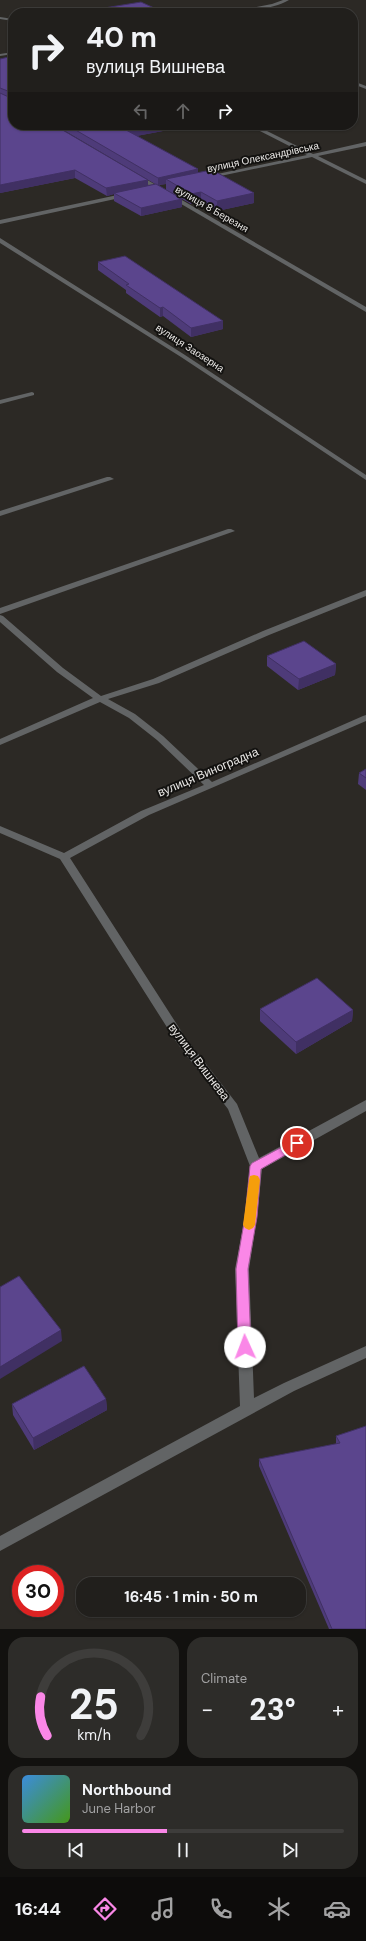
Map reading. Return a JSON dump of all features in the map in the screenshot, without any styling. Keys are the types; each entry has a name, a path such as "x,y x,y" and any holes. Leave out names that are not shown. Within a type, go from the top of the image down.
{"street":[{"path":"256,8 273,5 287,0"},
{"path":"261,130 366,182"},
{"name":"вулиця Олександрівська","path":"204,178 366,144"},
{"name":"вулиця 8 Березня","path":"131,172 366,310"},
{"path":"150,190 166,187"},
{"path":"0,222 136,193"},
{"name":"вулиця Заозерна","path":"0,240 183,356 366,478"},
{"path":"0,402 32,394"},
{"path":"0,514 110,479"},
{"path":"0,611 231,531"},
{"path":"0,742 100,698 156,681 266,633 366,593"},
{"path":"0,618 4,629 100,698 132,716 160,738 211,786"},
{"name":"вулиця Виноградна","path":"64,857 146,813 366,718"},
{"path":"0,828 64,857"},
{"name":"вулиця Вишнева","path":"64,857 181,1040 233,1108 256,1166"},
{"path":"247,1409 242,1269 251,1217 256,1166 366,1104"},
{"path":"0,1544 247,1409 289,1387 366,1352"}],"building":[{"path":"141,2 154,8 104,8"},
{"path":"8,57 8,91 0,88 0,59"},
{"path":"0,93 8,97 8,130 63,130 148,180 106,188 75,170 0,185"},
{"path":"76,130 126,130 198,169 158,178"},
{"path":"206,171 210,173 216,172 254,193 217,201 201,192 191,194 166,179"},
{"path":"156,184 182,199 141,208 114,193"},
{"path":"125,256 223,321 191,328 163,307 160,308 126,285 129,284 98,262"},
{"path":"304,641 336,664 299,679 267,656"},
{"path":"366,769 366,778 359,773"},
{"path":"317,978 353,1010 296,1042 260,1009"},
{"path":"19,1276 61,1330 0,1367 0,1287"},
{"path":"84,1366 106,1399 33,1438 12,1404"},
{"path":"366,1426 366,1629 332,1629 259,1459 340,1443 336,1436"}],"slow traffic":[{"path":"249,1225 254,1180"}],"route":[{"path":"245,1347 242,1269 251,1217 256,1166 297,1143"}]}
